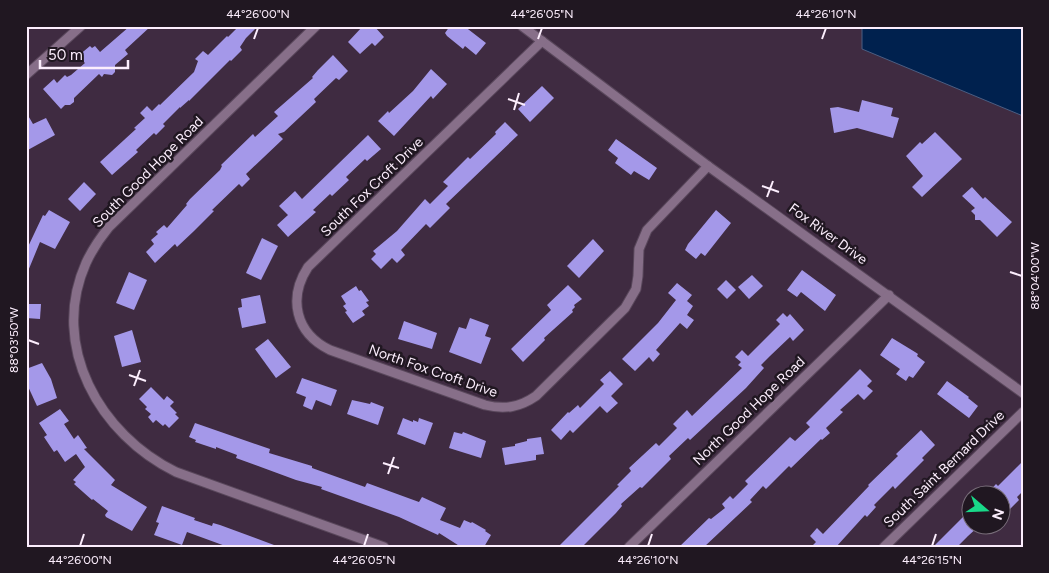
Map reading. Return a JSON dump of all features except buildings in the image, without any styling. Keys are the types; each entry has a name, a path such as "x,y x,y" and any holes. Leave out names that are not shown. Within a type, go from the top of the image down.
{"street":[{"path":"26,76 81,26"},
{"name":"South Good Hope Road","path":"316,26 109,227 90,256 79,283 75,302 75,339 87,382 107,417 139,450 155,461 176,472 384,547"},
{"name":"Fox River Drive","path":"522,26 708,166 1023,393"},
{"name":"South Fox Croft Drive","path":"352,358 324,347 304,328 299,318 297,305 298,290 302,276 308,267 542,41"},
{"name":"North Fox Croft Drive","path":"352,358 485,405 509,408 528,401 536,396 625,308 636,289 639,249 647,230 708,166"},
{"name":"North Good Hope Road","path":"629,547 889,295"},
{"name":"South Saint Bernard Drive","path":"884,547 1023,412"}],"water":[{"path":"862,26 1023,26 1023,116 862,49"}]}
